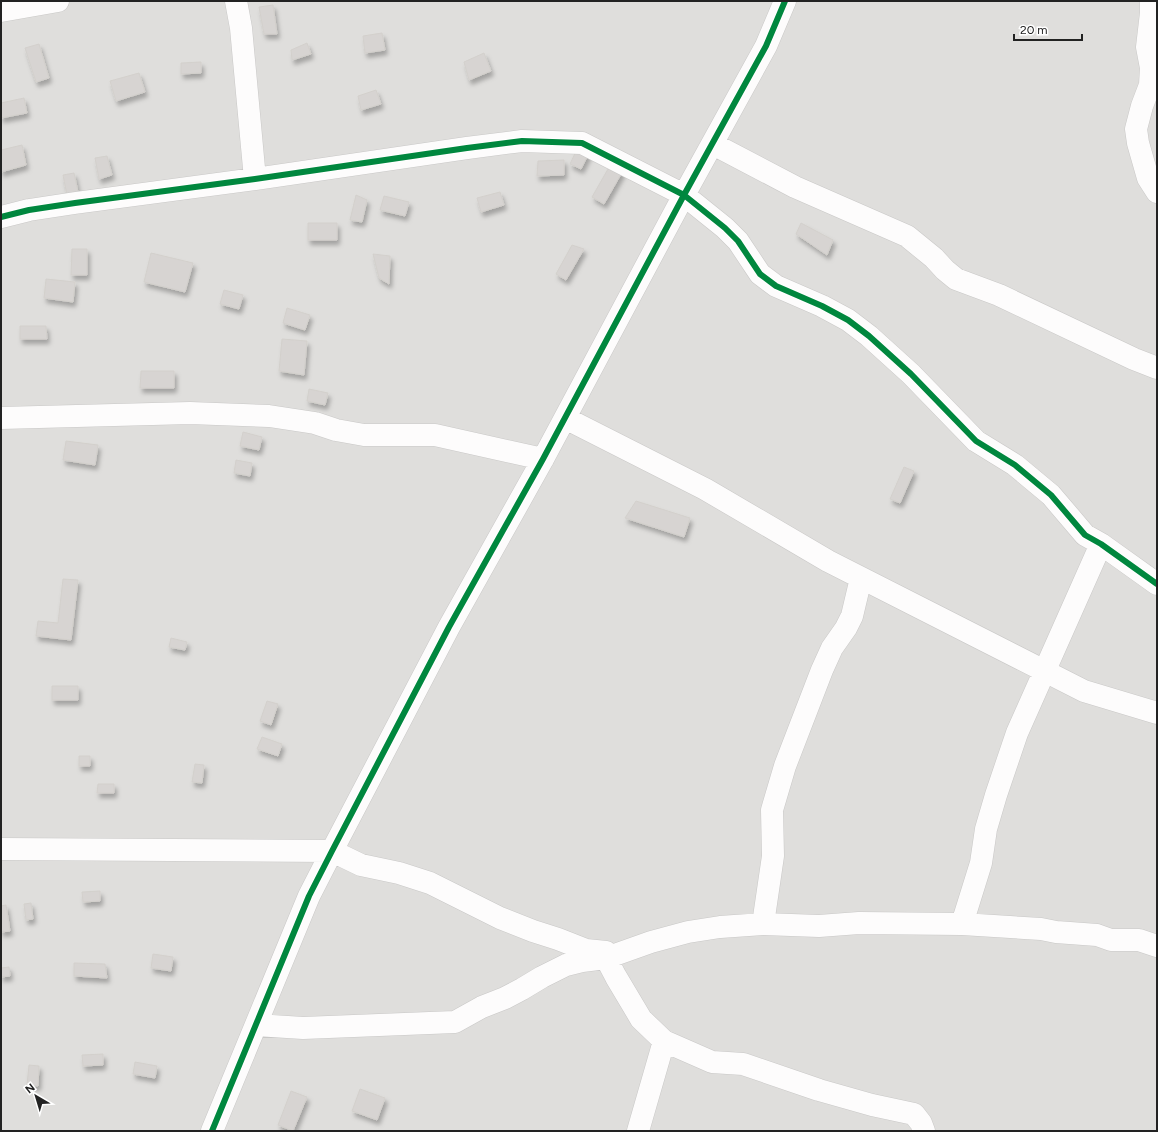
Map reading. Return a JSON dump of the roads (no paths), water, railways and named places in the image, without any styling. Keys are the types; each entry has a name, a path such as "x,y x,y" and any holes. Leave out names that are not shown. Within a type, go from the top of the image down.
{"street":[{"path":"1,11 58,1"},
{"path":"236,1 241,28 256,179"},
{"path":"212,1131 309,896 449,627 543,459 684,195 766,46 785,1"},
{"path":"1151,1 1147,47 1151,68 1150,85 1142,106 1136,129 1138,143 1148,178 1157,192"},
{"path":"1,217 29,210 68,204 256,179 459,149 522,141 582,143 684,195 725,228 738,241 760,274 776,286 829,309 848,320 869,336 911,374 976,440 1015,465 1051,495 1085,535 1101,544 1157,584"},
{"path":"713,144 795,187 907,236 934,258 956,279 999,295 1134,359 1157,368"},
{"path":"1,418 190,413 269,416 315,422 336,430 364,436 435,435 543,459"},
{"path":"565,418 704,489 828,561 1045,671 1084,690 1157,713"},
{"path":"962,924 980,863 986,829 1017,733 1101,544"},
{"path":"763,924 773,856 772,810 785,766 822,670 832,648 846,628 852,616 861,578"},
{"path":"1,849 332,851 361,865 399,873 430,883 500,918 586,950 612,956"},
{"path":"256,1025 303,1028 455,1022 482,1007 505,998 566,965 612,956 651,942 688,932 720,927 763,924 819,926 859,924 962,924 1041,929 1056,932 1097,935 1111,940 1139,940 1157,946"},
{"path":"612,956 616,977 641,1019 664,1041 712,1062 743,1064 819,1090 872,1105 914,1114 921,1122 924,1131"},
{"path":"638,1131 664,1041"}]}
